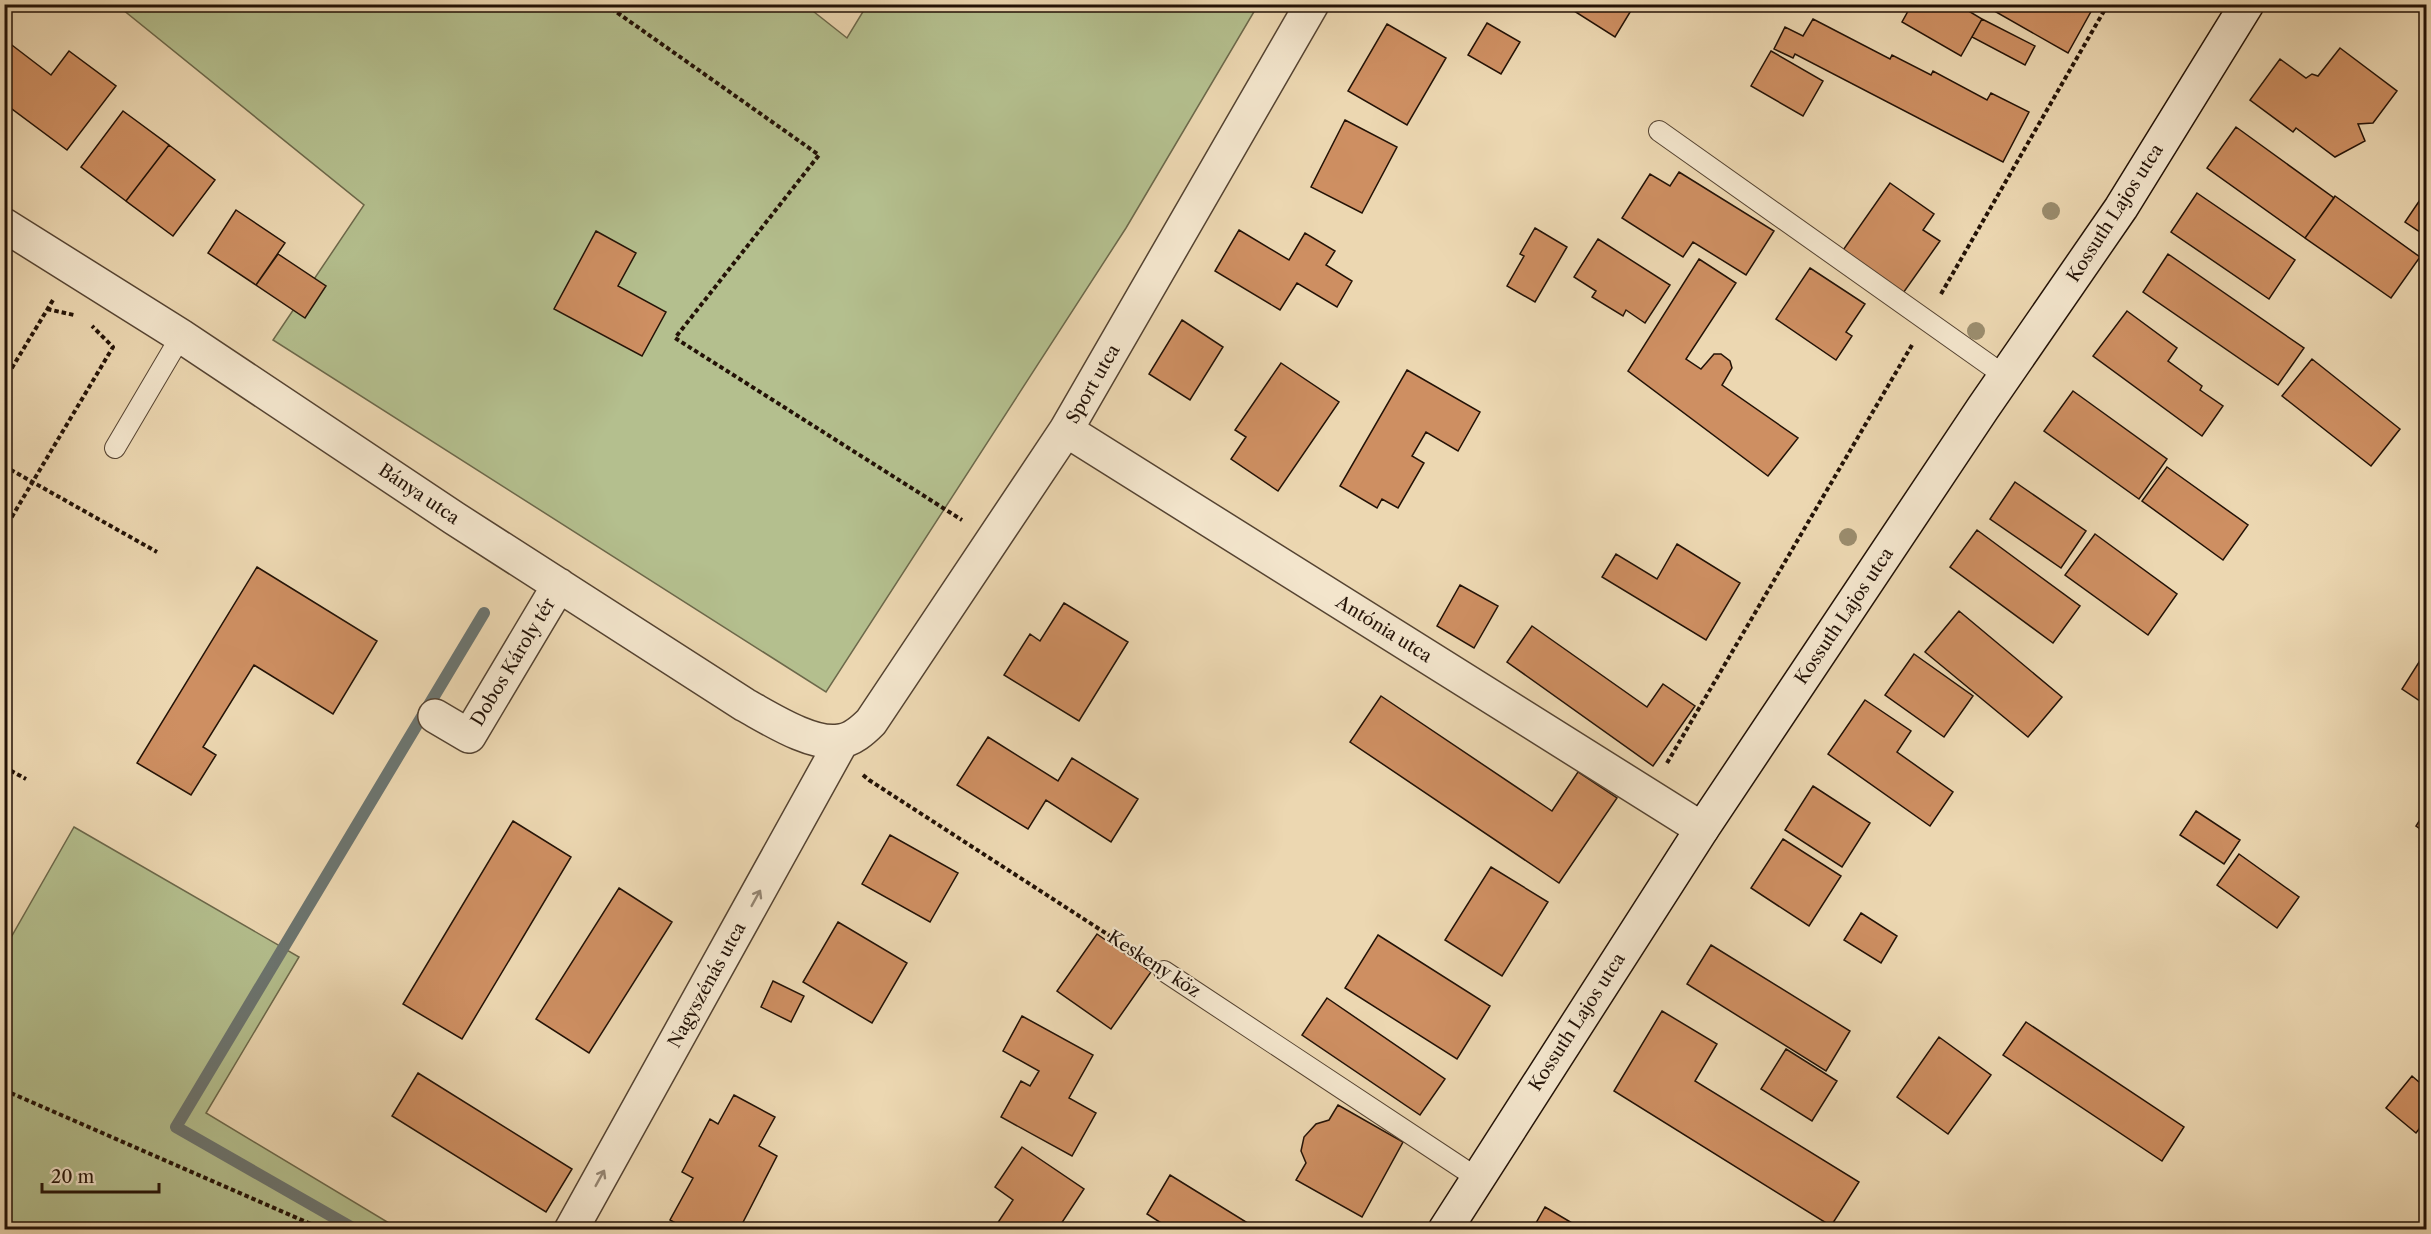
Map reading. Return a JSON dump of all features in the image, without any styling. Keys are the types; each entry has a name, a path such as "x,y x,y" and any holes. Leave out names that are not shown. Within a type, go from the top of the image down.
{"street":[{"name":"Sport utca","path":"842,741 855,735 871,722 1066,430 1312,4"},
{"name":"Kossuth Lajos utca","path":"1445,1230 1702,828 2005,376 2121,208 2247,4"},
{"name":"Bánya utca","path":"4,225 181,336 559,585 771,720 819,739 842,741"},
{"name":"Antónia utca","path":"1066,430 1702,828"},
{"name":"Dobos Károly tér","path":"435,716 469,736 559,585"},
{"name":"Nagyszénás utca","path":"572,1230 842,741"}],"lane":[{"path":"1659,131 2005,376"},
{"path":"115,448 181,336"},
{"name":"Keskeny köz","path":"1164,971 1477,1178"}],"path":[{"path":"605,4 819,155 675,338 993,539"},
{"path":"1649,795 2108,4"},
{"path":"4,381 72,267"},
{"path":"48,309 82,316"},
{"path":"4,530 112,347 90,324"},
{"path":"4,466 157,552"},
{"name":"Keskeny köz","path":"842,741 850,758 869,780 1164,971"},
{"path":"4,766 26,779"},
{"path":"4,1090 313,1225 317,1230"}],"green space":[{"path":"804,4 847,38 867,5 1258,5 1126,228 826,692 273,340 364,205 117,5"},
{"path":"74,827 299,957 206,1113 399,1229 5,1229 5,948"}],"building":[{"path":"1563,4 1635,4 1615,37"},
{"path":"1912,4 1957,4 1982,19 1961,56 1902,22"},
{"path":"1982,4 2088,4 2093,8 2068,53"},
{"path":"1813,19 1890,59 1892,55 1931,75 1933,71 1987,100 1991,93 2029,112 2003,162 1795,54 1793,58 1774,49 1785,27 1803,36"},
{"path":"1982,19 2035,46 2025,65 1972,37"},
{"path":"1487,23 1520,42 1501,74 1468,55"},
{"path":"1387,24 1446,58 1407,125 1348,91"},
{"path":"4,39 51,75 69,51 116,86 67,150 4,103"},
{"path":"2340,48 2397,91 2373,123 2358,124 2365,141 2335,157 2296,128 2293,132 2250,100 2280,59 2306,78 2312,74 2318,76"},
{"path":"1771,51 1823,81 1803,116 1751,86"},
{"path":"123,111 169,145 126,201 81,167"},
{"path":"1345,120 1397,147 1362,213 1311,187"},
{"path":"2236,127 2334,198 2305,238 2207,168"},
{"path":"169,145 215,180 173,236 126,201"},
{"path":"1679,172 1774,231 1746,275 1693,242 1683,257 1622,218 1650,174 1670,186"},
{"path":"1890,183 1934,214 1923,230 1940,241 1901,296 1841,253"},
{"path":"2426,191 2426,236 2405,222"},
{"path":"2197,193 2295,260 2269,299 2171,232"},
{"path":"2335,196 2420,257 2391,298 2305,238"},
{"path":"236,210 285,243 256,285 208,253"},
{"path":"1535,228 1567,247 1535,302 1507,286 1524,256 1520,254"},
{"path":"1239,230 1289,260 1305,233 1335,251 1326,265 1352,281 1337,307 1297,283 1280,310 1215,271"},
{"path":"596,231 636,253 618,286 666,312 642,356 554,309"},
{"path":"1598,239 1670,285 1645,323 1626,310 1623,316 1592,297 1596,291 1574,277"},
{"path":"278,254 326,286 305,318 256,285"},
{"path":"2168,254 2304,348 2278,385 2143,292"},
{"path":"1699,259 1736,283 1686,359 1701,369 1714,354 1721,354 1730,361 1732,368 1722,385 1798,438 1768,476 1628,371"},
{"path":"1810,268 1865,304 1846,332 1852,336 1836,360 1776,319"},
{"path":"2127,311 2177,348 2168,361 2202,386 2200,390 2223,406 2202,436 2093,356"},
{"path":"1182,320 1223,347 1190,400 1149,374"},
{"path":"2312,359 2400,429 2371,466 2282,396"},
{"path":"1281,363 1339,402 1278,491 1231,459 1246,437 1235,430"},
{"path":"1407,370 1480,412 1458,451 1426,432 1412,456 1424,463 1398,508 1382,499 1377,508 1340,486"},
{"path":"2073,391 2167,459 2139,499 2044,431"},
{"path":"2167,467 2248,525 2223,560 2142,501"},
{"path":"2015,482 2086,531 2061,568 1990,519"},
{"path":"1977,530 2080,606 2053,643 1950,567"},
{"path":"2095,534 2177,594 2148,635 2065,575"},
{"path":"1677,544 1740,583 1706,640 1602,577 1616,554 1657,579"},
{"path":"257,567 377,641 333,714 254,665 203,747 216,755 191,795 137,763"},
{"path":"1460,585 1498,606 1474,648 1437,626"},
{"path":"1064,603 1128,642 1079,721 1004,675 1030,634 1040,641"},
{"path":"1959,611 2062,697 2028,737 1925,652"},
{"path":"1532,626 1647,707 1663,684 1695,706 1653,766 1507,662"},
{"path":"2426,651 2426,705 2402,689"},
{"path":"1914,654 1973,696 1944,737 1885,695"},
{"path":"1381,696 1552,811 1578,772 1617,798 1559,883 1350,742"},
{"path":"1865,700 1911,731 1897,752 1953,792 1930,826 1828,754"},
{"path":"988,737 1058,781 1072,758 1138,799 1111,842 1046,800 1028,829 957,785"},
{"path":"1813,786 1870,823 1842,867 1785,830"},
{"path":"2426,810 2426,833 2416,826"},
{"path":"2196,811 2240,840 2224,864 2180,835"},
{"path":"513,821 571,857 462,1039 403,1004"},
{"path":"890,835 958,873 930,922 862,884"},
{"path":"1783,839 1841,876 1809,926 1751,888"},
{"path":"2239,854 2299,897 2277,928 2217,885"},
{"path":"1491,867 1548,902 1502,976 1445,940"},
{"path":"619,888 672,922 589,1053 536,1019"},
{"path":"1861,913 1897,936 1881,963 1844,940"},
{"path":"838,922 907,963 872,1023 803,982"},
{"path":"1097,934 1151,972 1111,1029 1057,991"},
{"path":"1378,935 1490,1006 1457,1059 1345,988"},
{"path":"1711,945 1850,1031 1826,1071 1687,984"},
{"path":"773,981 804,996 791,1022 761,1007"},
{"path":"1327,998 1445,1079 1420,1115 1302,1035"},
{"path":"1662,1011 1717,1044 1695,1081 1859,1182 1831,1226 1614,1091"},
{"path":"1022,1016 1093,1055 1069,1098 1096,1113 1072,1156 1001,1117 1021,1081 1030,1086 1039,1071 1003,1051"},
{"path":"2026,1022 2184,1127 2162,1161 2003,1055"},
{"path":"1939,1037 1991,1075 1948,1134 1897,1097"},
{"path":"1786,1049 1837,1081 1812,1121 1761,1089"},
{"path":"418,1073 572,1169 546,1212 392,1116"},
{"path":"2412,1076 2426,1088 2426,1120 2416,1133 2386,1108"},
{"path":"734,1095 775,1117 759,1146 777,1156 739,1230 688,1230 670,1220 693,1178 682,1172 710,1119 718,1124"},
{"path":"1338,1105 1403,1142 1362,1217 1296,1180 1306,1163 1301,1151 1304,1137 1316,1124 1329,1120"},
{"path":"1022,1147 1084,1189 1057,1230 993,1230 1013,1200 995,1187"},
{"path":"1170,1175 1259,1230 1172,1230 1147,1214"},
{"path":"1545,1207 1584,1230 1532,1230"}],"waterway":[{"path":"356,1230 176,1127 484,613"}]}
